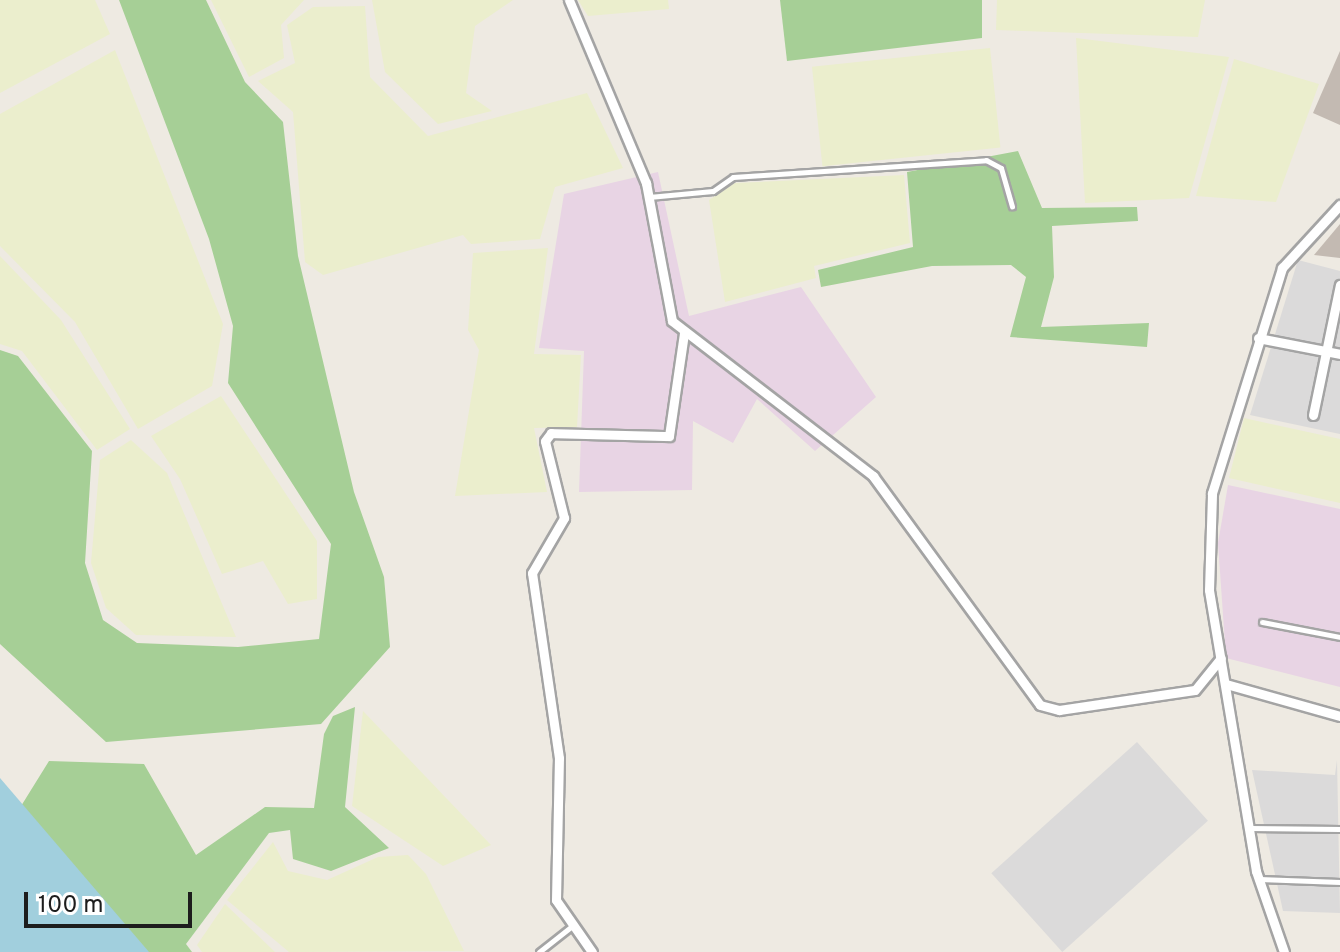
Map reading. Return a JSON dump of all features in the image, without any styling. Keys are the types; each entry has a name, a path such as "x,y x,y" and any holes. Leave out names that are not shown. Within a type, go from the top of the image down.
{"street":[{"path":"569,0 648,197 671,318 684,333 791,405 873,476 1045,708 1195,690 1221,658"},
{"path":"1284,952 1258,879 1207,578 1212,493 1282,268 1340,205"},
{"path":"1313,415 1340,285"},
{"path":"592,952 556,900 559,758 532,573 564,523 545,441 551,433 669,436 684,333"},
{"path":"1258,338 1340,354"},
{"path":"1226,684 1340,716"}],"lane":[{"path":"648,197 713,191 733,177 986,160 1001,168 1012,206"},
{"path":"1262,622 1340,637"},
{"path":"1249,828 1340,829"},
{"path":"1258,879 1340,882"},
{"path":"539,952 572,926"}],"shaded area":[{"path":"658,172 689,316 801,287 876,397 815,451 757,399 733,443 693,421 692,490 579,492 584,351 539,348 564,194"},
{"path":"1298,260 1340,271 1340,434 1250,415"},
{"path":"1228,485 1340,509 1340,687 1226,658 1218,543"},
{"path":"1137,742 1208,821 1062,952 991,873"},
{"path":"1337,760 1340,913 1283,911 1252,770 1335,775"}],"green space":[{"path":"0,0 95,0 110,34 0,93"},
{"path":"119,0 206,0 245,82 283,122 298,256 354,492 384,577 390,647 321,724 106,742 0,644 0,350 18,356 92,451 85,563 103,620 137,643 238,647 319,639 331,544 228,383 233,326 209,239"},
{"path":"211,0 304,0 281,25 284,58 249,77"},
{"path":"372,0 513,0 475,26 466,93 492,111 438,124 385,72"},
{"path":"578,0 668,0 669,9 588,16"},
{"path":"780,0 982,0 982,38 787,61"},
{"path":"997,0 1205,0 1198,37 996,30"},
{"path":"365,6 370,77 428,136 587,93 623,168 555,187 540,239 471,244 463,235 323,275 305,262 293,112 258,81 295,63 287,25 313,7"},
{"path":"1076,38 1229,57 1189,198 1085,203"},
{"path":"990,48 1000,147 822,166 812,67"},
{"path":"115,50 223,324 212,386 138,429 75,322 0,246 0,114"},
{"path":"1234,59 1319,84 1276,202 1196,196"},
{"path":"1018,151 1042,208 1137,207 1138,221 1052,226 1054,277 1041,327 1149,323 1147,347 1010,337 1026,277 1011,265 932,266 821,287 818,270 913,247 907,172"},
{"path":"904,175 910,243 814,266 816,278 725,302 709,200 735,183"},
{"path":"548,248 534,354 581,355 577,427 534,428 547,492 455,496 479,350 468,330 473,253"},
{"path":"0,256 61,320 130,429 97,450 22,351 0,344"},
{"path":"221,396 317,541 317,599 288,604 263,561 222,574 180,479 151,436"},
{"path":"1244,418 1340,439 1340,503 1229,478"},
{"path":"131,440 167,473 236,637 136,635 106,608 91,563 100,460"},
{"path":"355,707 345,807 389,848 331,871 293,859 290,830 269,833 186,944 192,952 138,952 13,819 49,761 144,764 196,855 265,807 314,808 324,734 333,716"},
{"path":"363,711 491,845 443,866 352,806"},
{"path":"273,842 288,871 327,880 378,857 408,855 426,874 464,951 289,952 227,900"},
{"path":"225,904 275,952 202,952 197,945"}],"water":[{"path":"0,778 149,952 0,952"}],"building":[{"path":"1340,51 1340,125 1313,113"},
{"path":"1340,224 1340,258 1314,255"}]}
